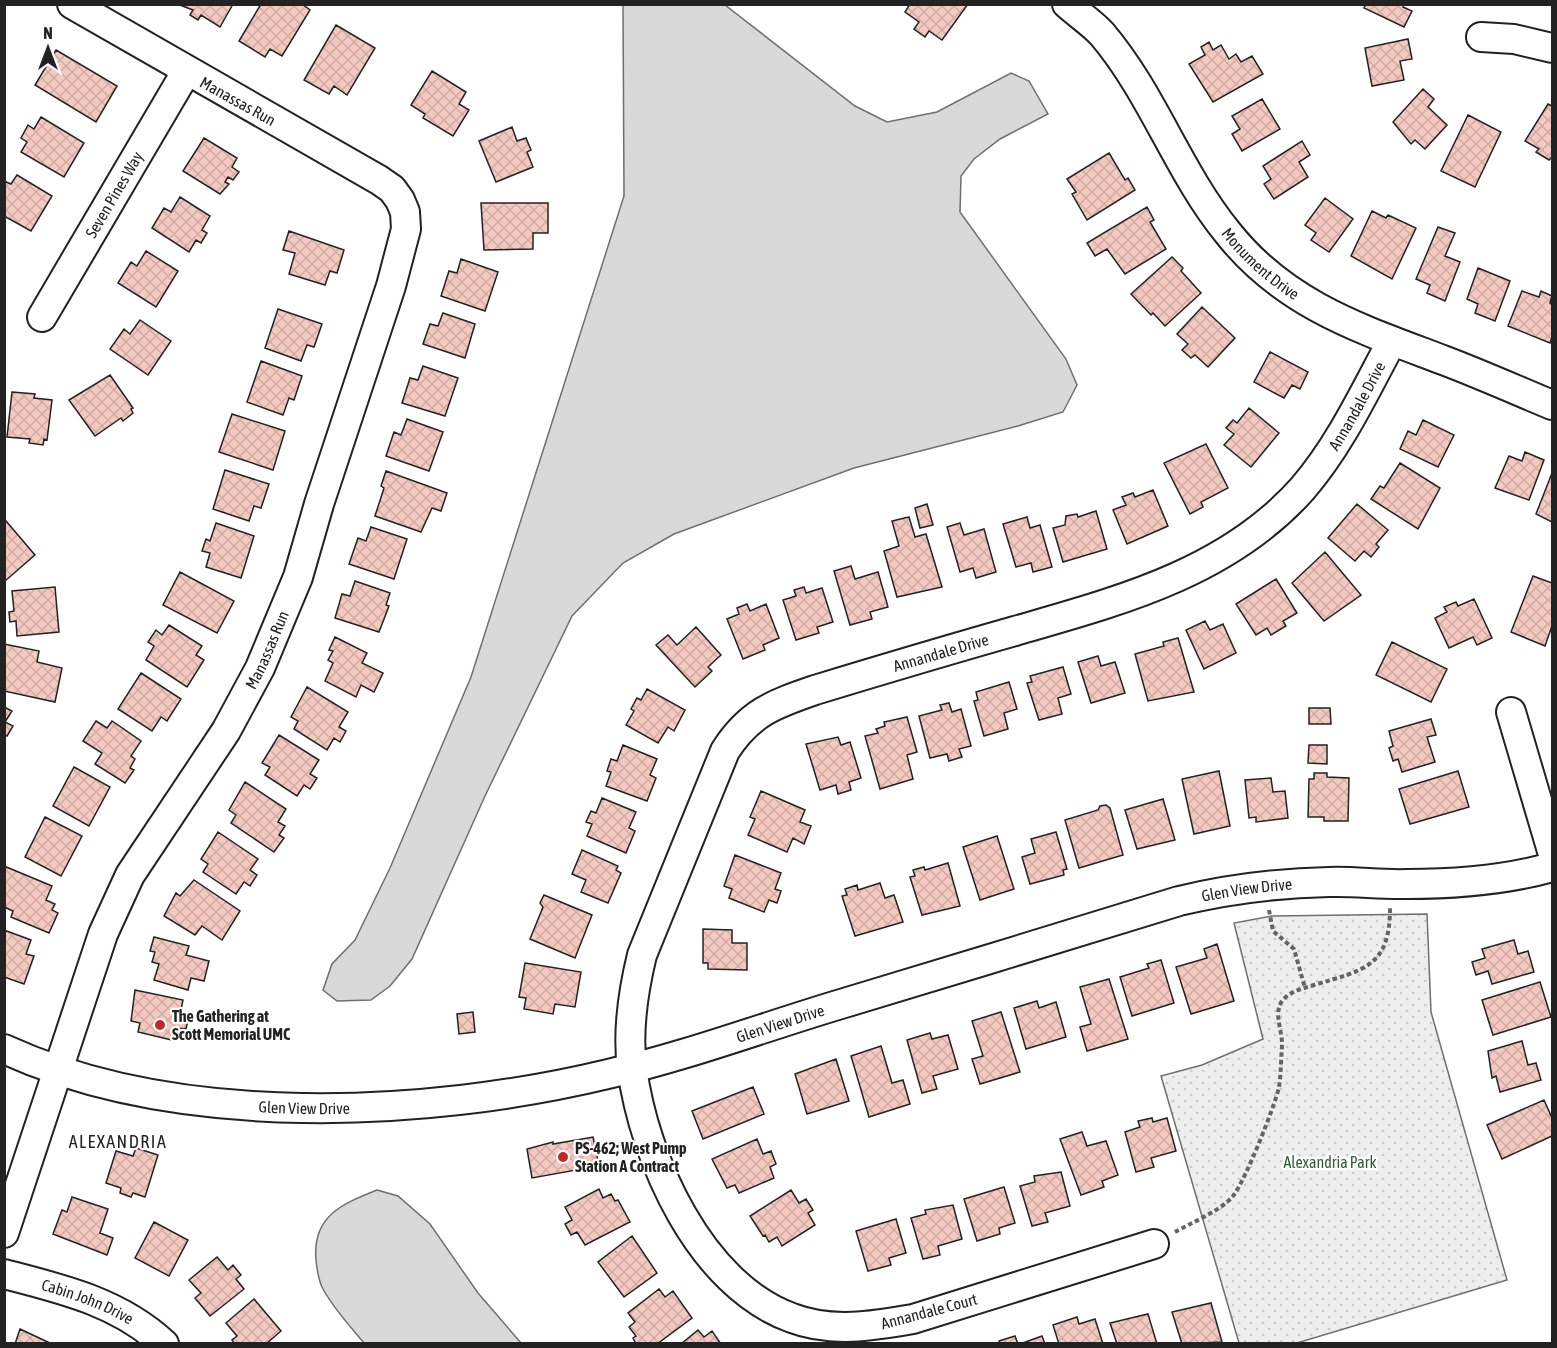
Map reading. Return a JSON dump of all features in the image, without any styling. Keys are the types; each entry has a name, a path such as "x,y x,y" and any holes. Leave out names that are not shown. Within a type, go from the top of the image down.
{"street":[{"name":"Manassas Run","path":"4,1233 103,934 119,896 183,792 226,731 260,668 288,604 391,286 406,229 405,212 410,195 392,189 186,72 72,4"},
{"name":"Monument Drive","path":"1067,4 1100,32 1138,83 1214,215 1258,266 1298,298 1334,319 1483,375 1552,405"},
{"path":"1482,37 1514,39 1552,48"},
{"name":"Seven Pines Way","path":"42,317 186,72"},
{"name":"Annandale Drive","path":"632,1067 630,1030 634,988 642,955 724,751 735,734 753,717 770,706 814,690 1110,603 1149,590 1196,569 1241,542 1279,513 1303,488 1329,454 1392,341"},
{"path":"1511,712 1552,851"},
{"name":"Glen View Drive","path":"4,1049 57,1071 111,1087 156,1095 258,1105 327,1107 412,1104 479,1097 608,1074 1179,901 1221,891 1264,885 1331,882 1390,884 1473,881 1552,867"},
{"name":"Annandale Court","path":"632,1067 640,1111 652,1148 685,1216 716,1264 733,1282 758,1302 792,1318 840,1327 877,1326 913,1319 1154,1244"},
{"name":"Cabin John Drive","path":"4,1274 106,1304 139,1323 164,1344"}],"path":[{"path":"1154,1244 1232,1197 1247,1172 1278,1089 1283,1041 1278,1014 1281,1003 1293,991 1352,973 1369,965 1382,954 1390,924 1390,884"},
{"path":"1264,885 1273,930 1294,949 1305,988"}],"green space":[{"name":"Alexandria Park","path":"1427,914 1431,1012 1507,1280 1297,1343 1239,1343 1161,1076 1202,1065 1263,1039 1234,923 1272,916"}],"shaded area":[{"path":"623,5 725,5 855,106 887,122 937,112 1011,73 1029,81 1048,114 1000,139 974,159 961,176 960,212 1066,359 1077,385 1063,412 1018,426 854,468 674,534 623,563 572,616 485,796 412,959 390,986 371,1000 337,1001 323,990 332,964 355,940 390,868 471,677 624,196"},
{"path":"377,1190 398,1196 430,1224 478,1293 521,1343 364,1343 336,1309 322,1287 316,1260 316,1245 324,1222 332,1214 352,1201"}],"building":[{"path":"177,4 233,4 220,27 201,15 198,20 190,15 193,10"},
{"path":"261,4 302,4 310,10 282,56 270,49 265,57 239,41"},
{"path":"910,4 968,4 942,40 929,31 925,37 914,29 919,22 905,12"},
{"path":"1366,4 1404,4 1403,7 1412,11 1404,27 1364,8"},
{"path":"336,25 375,48 347,95 334,86 329,94 304,80"},
{"path":"1408,39 1412,59 1400,61 1404,80 1372,86 1365,48"},
{"path":"1209,42 1213,50 1221,45 1229,59 1236,54 1241,62 1252,56 1263,74 1213,102 1189,64 1205,55 1201,47"},
{"path":"56,50 117,86 96,122 35,85"},
{"path":"432,71 466,92 459,104 469,110 453,136 423,118 425,114 411,105"},
{"path":"1423,89 1434,99 1428,107 1447,125 1425,149 1415,140 1411,144 1393,122"},
{"path":"1262,99 1280,129 1242,151 1232,134 1240,129 1232,116"},
{"path":"1548,104 1552,106 1552,157 1549,160 1536,152 1539,149 1525,141"},
{"path":"1468,115 1501,132 1475,187 1441,171"},
{"path":"41,117 84,143 64,177 21,152 27,142 21,138 28,125 34,129"},
{"path":"512,127 517,141 526,138 531,150 527,152 533,167 496,182 479,141"},
{"path":"204,138 237,158 232,167 239,172 233,180 228,177 225,182 229,184 220,194 183,171"},
{"path":"1302,141 1310,155 1299,162 1308,177 1274,199 1264,184 1271,179 1263,166"},
{"path":"1109,153 1125,180 1128,178 1135,190 1087,220 1072,194 1076,192 1067,179"},
{"path":"17,175 52,196 31,231 4,216 4,184 6,182 11,184"},
{"path":"180,197 210,216 202,230 207,233 201,243 196,240 189,252 152,228 164,208 171,212"},
{"path":"1325,198 1353,219 1329,252 1311,240 1316,233 1305,225"},
{"path":"481,203 548,203 548,233 533,233 533,249 484,250"},
{"path":"1147,207 1154,220 1150,222 1166,249 1125,274 1107,249 1095,256 1087,243"},
{"path":"1372,211 1386,218 1388,215 1416,228 1392,279 1351,256"},
{"path":"1438,227 1455,233 1445,256 1460,262 1445,301 1427,293 1430,285 1416,279"},
{"path":"289,231 344,250 337,273 330,271 325,285 289,274 295,253 283,250"},
{"path":"146,251 178,271 156,307 118,283 131,262 137,266"},
{"path":"1172,257 1201,293 1165,326 1131,294"},
{"path":"461,259 498,272 485,311 441,296 449,271 457,273"},
{"path":"1478,268 1510,281 1495,321 1475,313 1478,304 1467,299"},
{"path":"1522,291 1539,297 1541,291 1552,296 1550,343 1508,326"},
{"path":"1202,307 1235,338 1208,367 1195,355 1191,358 1182,350 1188,344 1177,334"},
{"path":"278,309 322,324 314,347 307,345 301,361 265,348"},
{"path":"443,313 475,324 465,358 423,344 430,324 438,326"},
{"path":"140,320 171,341 148,375 110,349 124,329 130,334"},
{"path":"1270,352 1308,372 1300,389 1292,385 1284,398 1254,382"},
{"path":"261,361 302,376 294,400 289,398 283,415 247,402"},
{"path":"423,366 458,378 445,416 402,403 410,378 418,380"},
{"path":"110,375 133,408 131,409 133,413 123,421 121,418 95,436 69,400"},
{"path":"12,392 35,394 34,398 52,400 47,440 44,439 43,445 29,443 30,439 7,437"},
{"path":"1249,408 1279,433 1251,467 1224,445 1234,434 1226,428 1233,420 1237,423"},
{"path":"232,414 285,431 273,470 219,452"},
{"path":"407,419 443,432 429,471 386,456 394,432 401,435"},
{"path":"1423,420 1454,435 1438,467 1400,449 1408,431 1416,435"},
{"path":"1206,444 1228,488 1201,502 1203,507 1190,514 1164,463"},
{"path":"1525,452 1544,460 1529,500 1495,488 1509,456 1522,461"},
{"path":"1400,463 1440,488 1418,529 1371,499 1380,486 1384,488"},
{"path":"225,470 269,484 261,508 254,506 249,521 213,509"},
{"path":"386,471 447,493 441,511 432,508 421,532 375,516 384,488 381,486"},
{"path":"1552,473 1552,522 1536,514"},
{"path":"1153,490 1168,526 1127,544 1113,510 1126,505 1122,497 1133,493 1135,497"},
{"path":"927,504 933,525 920,528 915,508"},
{"path":"1357,504 1388,530 1376,544 1379,547 1371,557 1364,551 1355,561 1328,538"},
{"path":"1096,511 1107,549 1063,562 1053,528 1065,525 1066,516 1077,514 1078,517"},
{"path":"909,517 915,537 926,534 942,587 897,597 884,551 899,546 892,521"},
{"path":"1027,517 1030,528 1040,525 1052,567 1033,572 1031,563 1016,567 1003,524"},
{"path":"6,521 35,555 5,581 4,522"},
{"path":"216,523 254,536 241,578 206,567 210,553 202,551 206,539 210,541"},
{"path":"960,523 964,535 984,529 996,572 976,578 973,568 960,572 947,527"},
{"path":"371,527 407,539 394,579 349,564 358,538 366,541"},
{"path":"1325,552 1361,595 1324,621 1292,583"},
{"path":"851,566 855,579 878,572 888,607 870,612 872,619 850,625 834,571"},
{"path":"180,572 234,601 217,633 163,605"},
{"path":"1533,576 1552,583 1552,626 1545,646 1511,632"},
{"path":"1276,579 1297,613 1283,621 1286,626 1271,635 1267,628 1256,635 1236,604"},
{"path":"355,581 390,593 386,605 389,606 379,632 335,618 342,594 350,596"},
{"path":"55,587 59,632 17,636 16,621 10,622 9,612 14,611 12,591"},
{"path":"804,587 806,593 822,588 833,622 817,627 819,633 796,640 783,600 796,596 794,590"},
{"path":"1474,599 1492,638 1477,645 1473,637 1449,648 1435,618 1447,612 1444,607 1456,602 1458,606"},
{"path":"747,604 750,611 766,604 779,638 763,645 765,650 743,659 727,619 739,614 737,608"},
{"path":"1205,621 1210,630 1223,624 1236,653 1204,669 1186,630"},
{"path":"169,625 202,646 196,655 204,660 187,687 146,660 154,646 148,642 156,630 162,635"},
{"path":"696,627 721,655 708,667 712,671 695,687 656,645 668,635 677,645"},
{"path":"335,637 367,653 362,663 383,673 374,692 361,685 356,697 325,681 333,663 328,660 333,651 329,650"},
{"path":"1178,638 1194,692 1148,701 1135,654 1164,646 1163,642"},
{"path":"1392,642 1447,669 1431,702 1376,675"},
{"path":"4,644 39,651 37,662 62,668 55,702 4,691"},
{"path":"1098,656 1101,666 1115,662 1125,693 1091,703 1078,662"},
{"path":"1063,667 1071,694 1058,698 1062,714 1039,720 1027,683 1032,682 1030,676"},
{"path":"141,673 181,699 167,721 161,717 152,731 118,709"},
{"path":"1009,682 1017,709 1004,713 1008,729 984,736 974,701 978,700 976,692"},
{"path":"307,687 348,712 339,727 346,731 340,742 334,738 327,750 294,729 298,721 291,717"},
{"path":"647,689 685,710 674,731 668,727 658,743 626,725 634,711 631,709 637,698 641,700"},
{"path":"949,703 952,712 961,709 971,746 959,749 962,757 949,761 947,754 930,758 919,716 942,710 940,705"},
{"path":"4,707 12,711 5,722 13,726 7,736 4,735"},
{"path":"1309,708 1330,708 1331,724 1309,724"},
{"path":"907,717 917,752 907,755 913,779 880,789 865,736 878,733 876,729 885,726 884,722"},
{"path":"1431,719 1436,735 1427,737 1435,762 1402,772 1398,759 1393,761 1389,748 1393,746 1389,731"},
{"path":"96,721 107,728 112,721 141,741 131,756 135,759 130,768 134,770 125,783 95,764 102,753 83,741"},
{"path":"279,735 319,760 310,774 317,778 310,789 304,785 297,796 265,775 270,767 262,763"},
{"path":"838,737 841,745 850,742 861,778 849,782 851,790 838,794 836,785 820,790 806,744"},
{"path":"623,745 657,759 650,775 656,778 647,801 606,786 611,772 607,771 611,759 617,761"},
{"path":"1309,745 1327,745 1327,764 1308,763"},
{"path":"74,767 110,787 89,826 53,806"},
{"path":"1219,771 1230,826 1194,834 1182,779"},
{"path":"1458,771 1469,807 1410,824 1399,789"},
{"path":"1314,773 1327,773 1327,777 1349,778 1348,821 1324,821 1324,817 1308,817 1309,779 1314,779"},
{"path":"1271,778 1273,792 1285,791 1288,818 1256,822 1256,817 1249,818 1245,780"},
{"path":"245,782 286,809 278,822 285,826 279,835 284,838 274,852 231,823 236,815 229,810"},
{"path":"761,791 805,810 800,822 811,826 804,844 793,838 787,852 748,835 755,819 750,817"},
{"path":"602,798 636,812 629,828 635,831 626,853 587,836 592,824 586,822 591,811 596,813"},
{"path":"1163,799 1175,840 1137,849 1125,810"},
{"path":"1106,805 1110,808 1123,855 1079,868 1065,820 1098,810 1100,806"},
{"path":"45,817 82,836 61,876 25,857"},
{"path":"218,832 258,859 250,870 257,875 250,886 244,882 236,894 203,872 208,864 201,859"},
{"path":"1056,832 1067,869 1063,870 1064,875 1030,884 1022,857 1035,853 1031,839"},
{"path":"997,836 1014,889 980,900 963,847"},
{"path":"582,850 618,866 616,870 621,873 608,903 581,892 586,880 572,874"},
{"path":"735,855 781,873 775,889 781,891 777,903 769,900 764,912 729,898 732,889 724,886"},
{"path":"948,863 960,906 922,915 910,877 915,876 913,870 924,867 925,870"},
{"path":"4,866 52,886 46,900 55,904 52,910 58,913 49,933 11,917 13,911 4,907"},
{"path":"194,880 240,911 222,940 202,926 195,935 164,916 176,893 180,896"},
{"path":"880,883 885,898 894,895 903,922 855,936 842,896 847,895 845,889 857,885 858,890"},
{"path":"544,895 592,915 575,958 530,939 543,907 540,903"},
{"path":"703,929 732,930 732,943 747,943 747,970 708,969 708,963 703,963"},
{"path":"4,930 31,940 26,954 34,956 24,984 4,977"},
{"path":"154,937 189,946 186,955 209,961 204,981 191,978 188,990 154,980 159,964 152,962 155,952 150,951"},
{"path":"1514,940 1518,954 1528,951 1534,972 1492,984 1488,971 1476,975 1472,962 1485,958 1482,949"},
{"path":"1217,944 1234,1001 1191,1014 1176,967 1207,958 1204,949"},
{"path":"1161,960 1174,1003 1132,1016 1120,977 1149,968 1147,964"},
{"path":"525,963 581,972 575,1007 555,1004 553,1014 524,1009 526,998 519,997"},
{"path":"1109,979 1128,1039 1087,1051 1080,1027 1091,1024 1080,987"},
{"path":"1540,982 1551,1017 1493,1035 1482,1000"},
{"path":"135,990 183,1000 180,1014 189,1016 186,1029 179,1028 176,1041 138,1032 140,1023 131,1021"},
{"path":"1037,1001 1039,1008 1056,1002 1066,1037 1026,1049 1014,1008"},
{"path":"473,1012 475,1032 459,1034 457,1014"},
{"path":"1001,1012 1020,1072 980,1084 972,1059 983,1056 972,1021"},
{"path":"930,1033 932,1039 948,1035 958,1069 933,1076 937,1089 922,1093 907,1040"},
{"path":"1522,1041 1528,1065 1536,1063 1541,1080 1500,1092 1496,1076 1492,1078 1488,1051"},
{"path":"881,1046 892,1083 903,1080 910,1104 869,1117 851,1056"},
{"path":"836,1059 849,1101 807,1114 795,1074"},
{"path":"753,1087 764,1114 703,1139 692,1111"},
{"path":"1544,1100 1552,1118 1552,1136 1502,1159 1487,1125"},
{"path":"1152,1118 1153,1122 1167,1118 1176,1151 1151,1158 1154,1167 1136,1172 1125,1132 1140,1127 1138,1121"},
{"path":"1082,1132 1087,1146 1106,1141 1118,1175 1102,1181 1104,1187 1081,1195 1060,1139"},
{"name":"PS-462; West Pump Station A Contract","path":"593,1137 599,1166 532,1178 527,1149 553,1142 553,1144"},
{"path":"757,1139 763,1154 771,1151 776,1164 770,1167 774,1178 739,1193 735,1185 727,1188 712,1159"},
{"path":"136,1148 158,1155 145,1197 133,1193 131,1197 120,1193 121,1188 106,1183 116,1151 133,1156"},
{"path":"1061,1172 1070,1206 1045,1213 1048,1222 1032,1226 1020,1186 1035,1182 1034,1176"},
{"path":"1004,1187 1015,1223 999,1228 1000,1234 977,1241 964,1199"},
{"path":"599,1189 603,1198 611,1194 615,1201 618,1200 630,1222 585,1245 577,1232 571,1235 565,1224 572,1220 565,1207"},
{"path":"791,1190 799,1203 806,1199 813,1210 808,1213 815,1225 782,1246 777,1237 769,1242 750,1216"},
{"path":"72,1197 108,1209 100,1233 113,1238 107,1255 53,1234 62,1210 67,1212"},
{"path":"953,1205 962,1239 938,1246 940,1255 923,1259 911,1218 926,1214 925,1210"},
{"path":"896,1219 906,1253 889,1258 891,1265 868,1271 856,1231"},
{"path":"154,1222 188,1240 169,1276 135,1258"},
{"path":"632,1236 657,1273 624,1297 598,1262"},
{"path":"217,1257 228,1270 233,1265 241,1275 236,1279 244,1289 210,1316 195,1298 201,1293 189,1280"},
{"path":"659,1289 665,1297 673,1291 692,1318 657,1344 636,1344 633,1338 636,1336 629,1327 635,1322 628,1313"},
{"path":"254,1299 281,1331 266,1344 235,1344 232,1340 237,1336 226,1323"},
{"path":"1211,1303 1222,1342 1182,1344 1172,1312"},
{"path":"1148,1314 1157,1344 1117,1344 1110,1323"},
{"path":"1077,1317 1079,1324 1095,1319 1103,1344 1059,1344 1053,1325"},
{"path":"20,1329 52,1344 15,1344"},
{"path":"698,1330 704,1337 712,1331 721,1344 681,1344"},
{"path":"1015,1336 1018,1344 1000,1344 999,1341"},
{"path":"1042,1336 1045,1344 1020,1344"}],"place":[{"name":"The Gathering at Scott Memorial UMC","path":"160,1025"},
{"name":"PS-462; West Pump Station A Contract","path":"563,1157"}],"district":[{"name":"ALEXANDRIA","path":"118,1142"}]}
